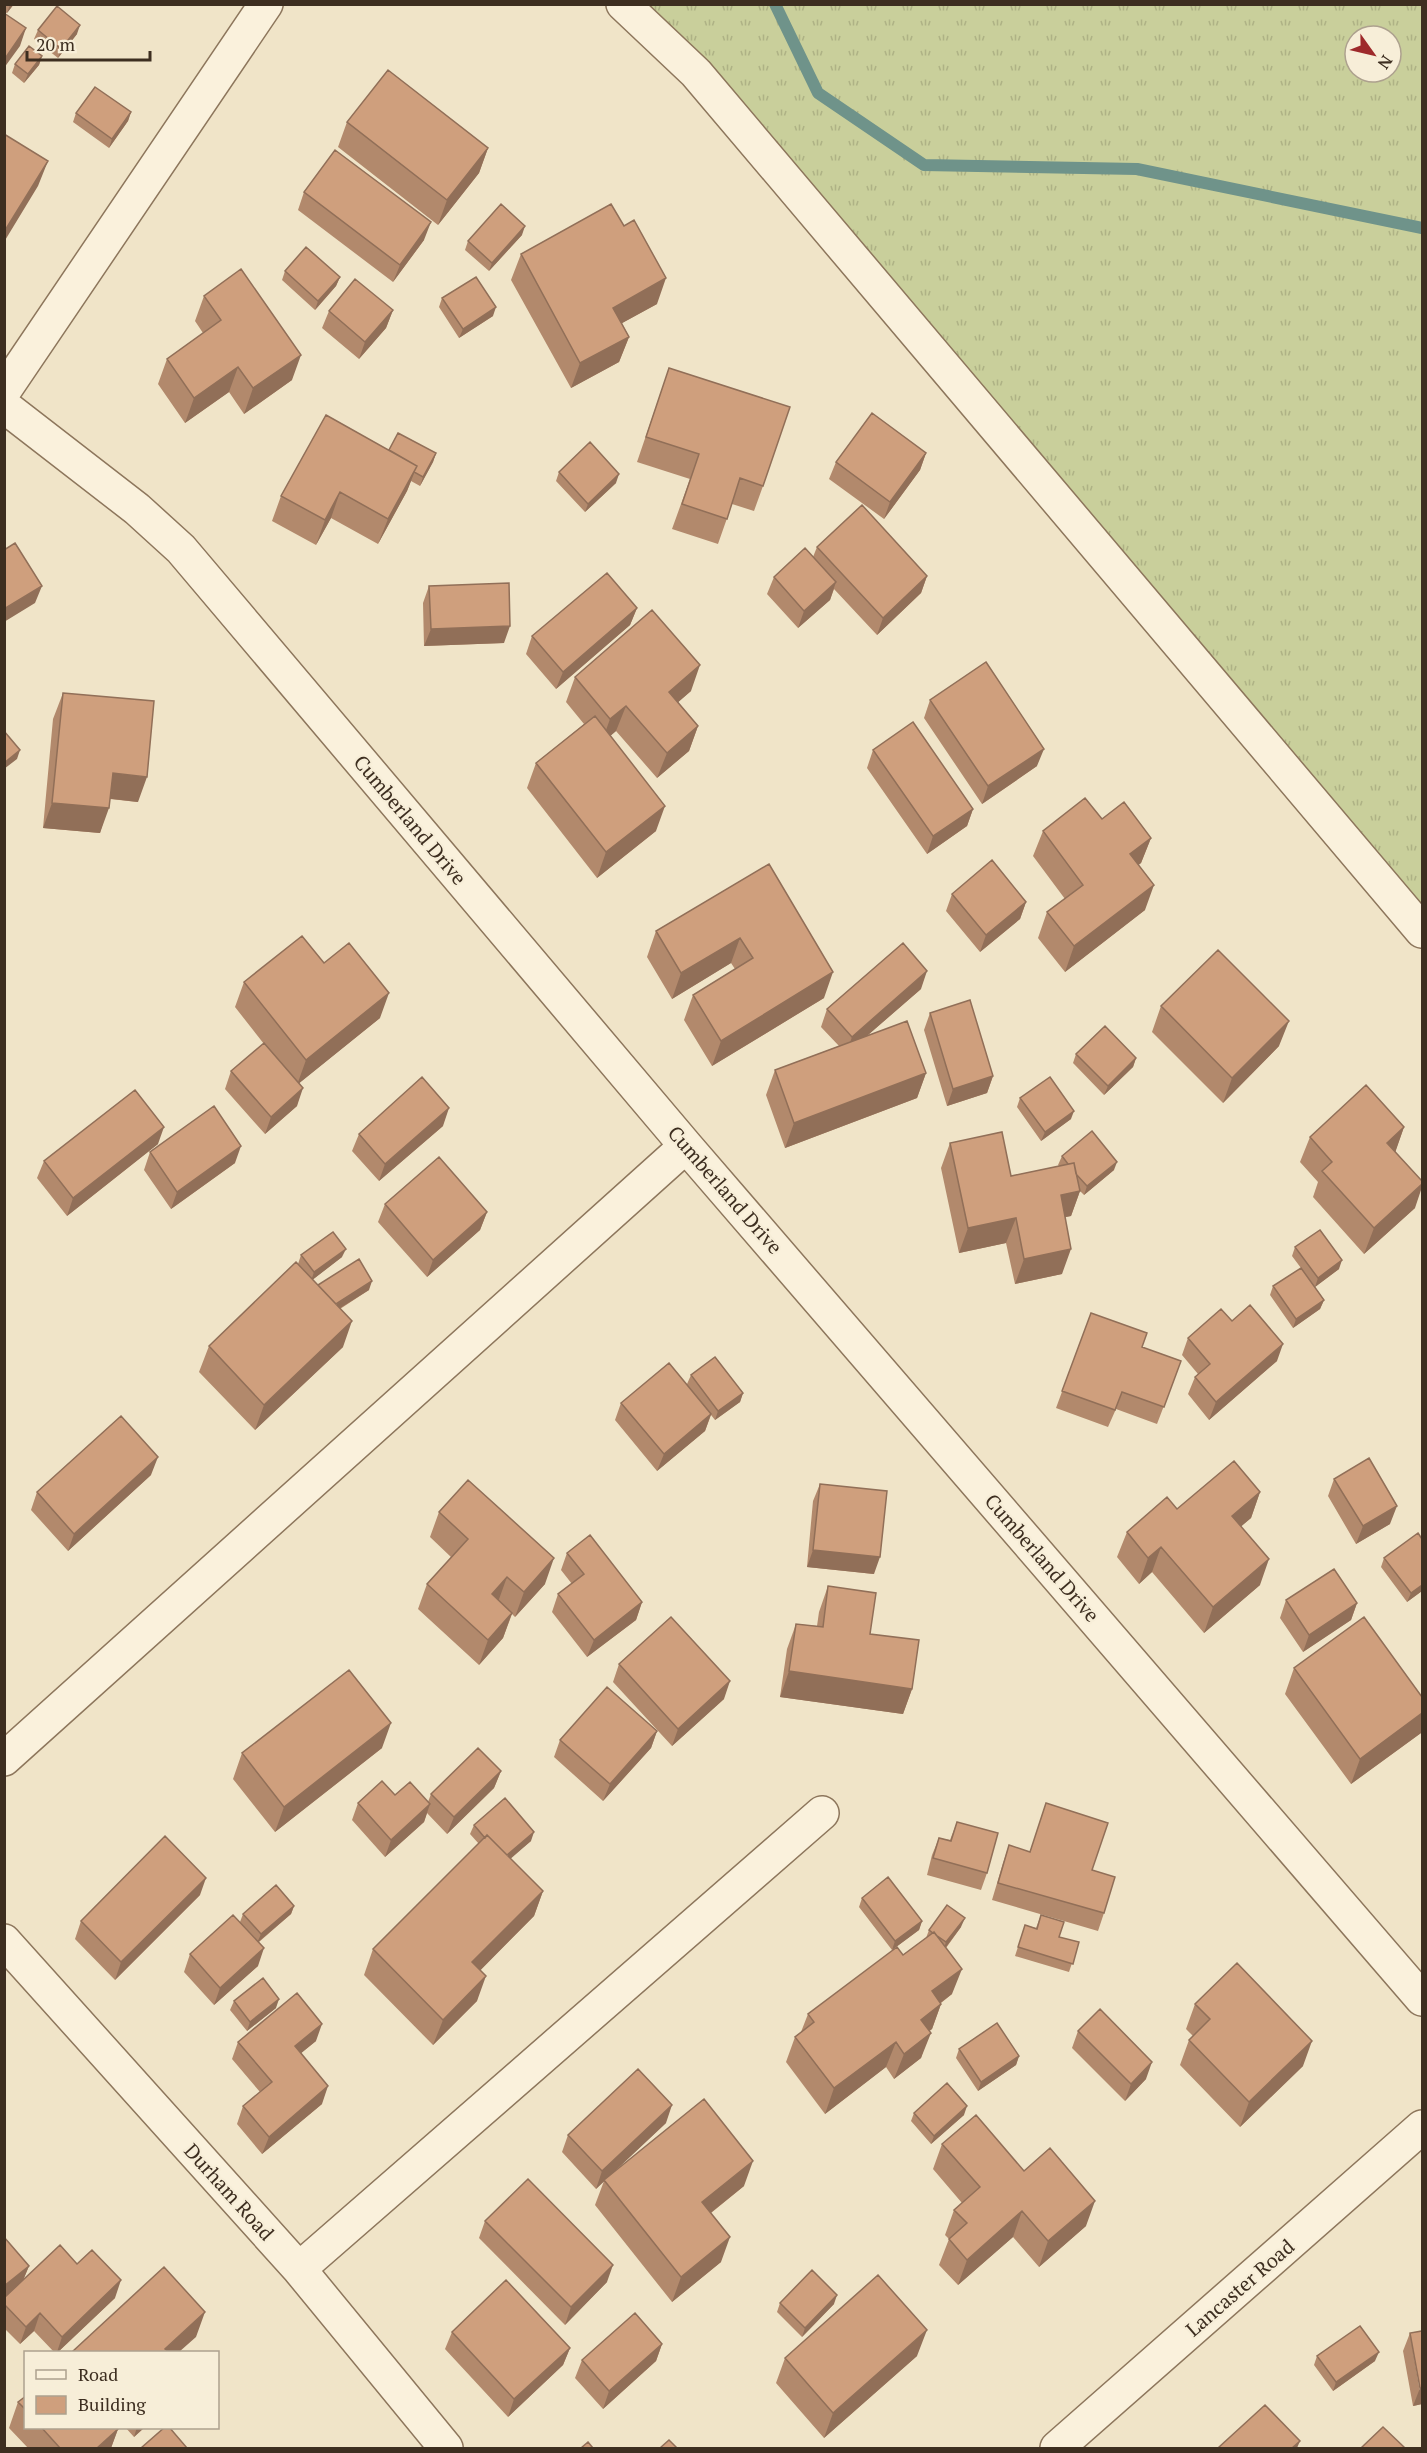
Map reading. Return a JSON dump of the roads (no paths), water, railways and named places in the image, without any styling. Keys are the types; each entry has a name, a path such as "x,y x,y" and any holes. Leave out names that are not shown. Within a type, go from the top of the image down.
{"street":[{"path":"4,391 266,4"},
{"path":"623,4 696,73 1422,931"},
{"name":"Cumberland Drive","path":"4,406 137,509 181,549 686,1146 1422,1999"},
{"path":"4,1759 686,1146"},
{"path":"299,2269 822,1813"},
{"name":"Durham Road","path":"4,1941 299,2269 446,2448"},
{"name":"Lancaster Road","path":"1057,2448 1422,2127"}],"waterway":[{"path":"775,4 818,93 924,165 1137,169 1422,228"}]}
